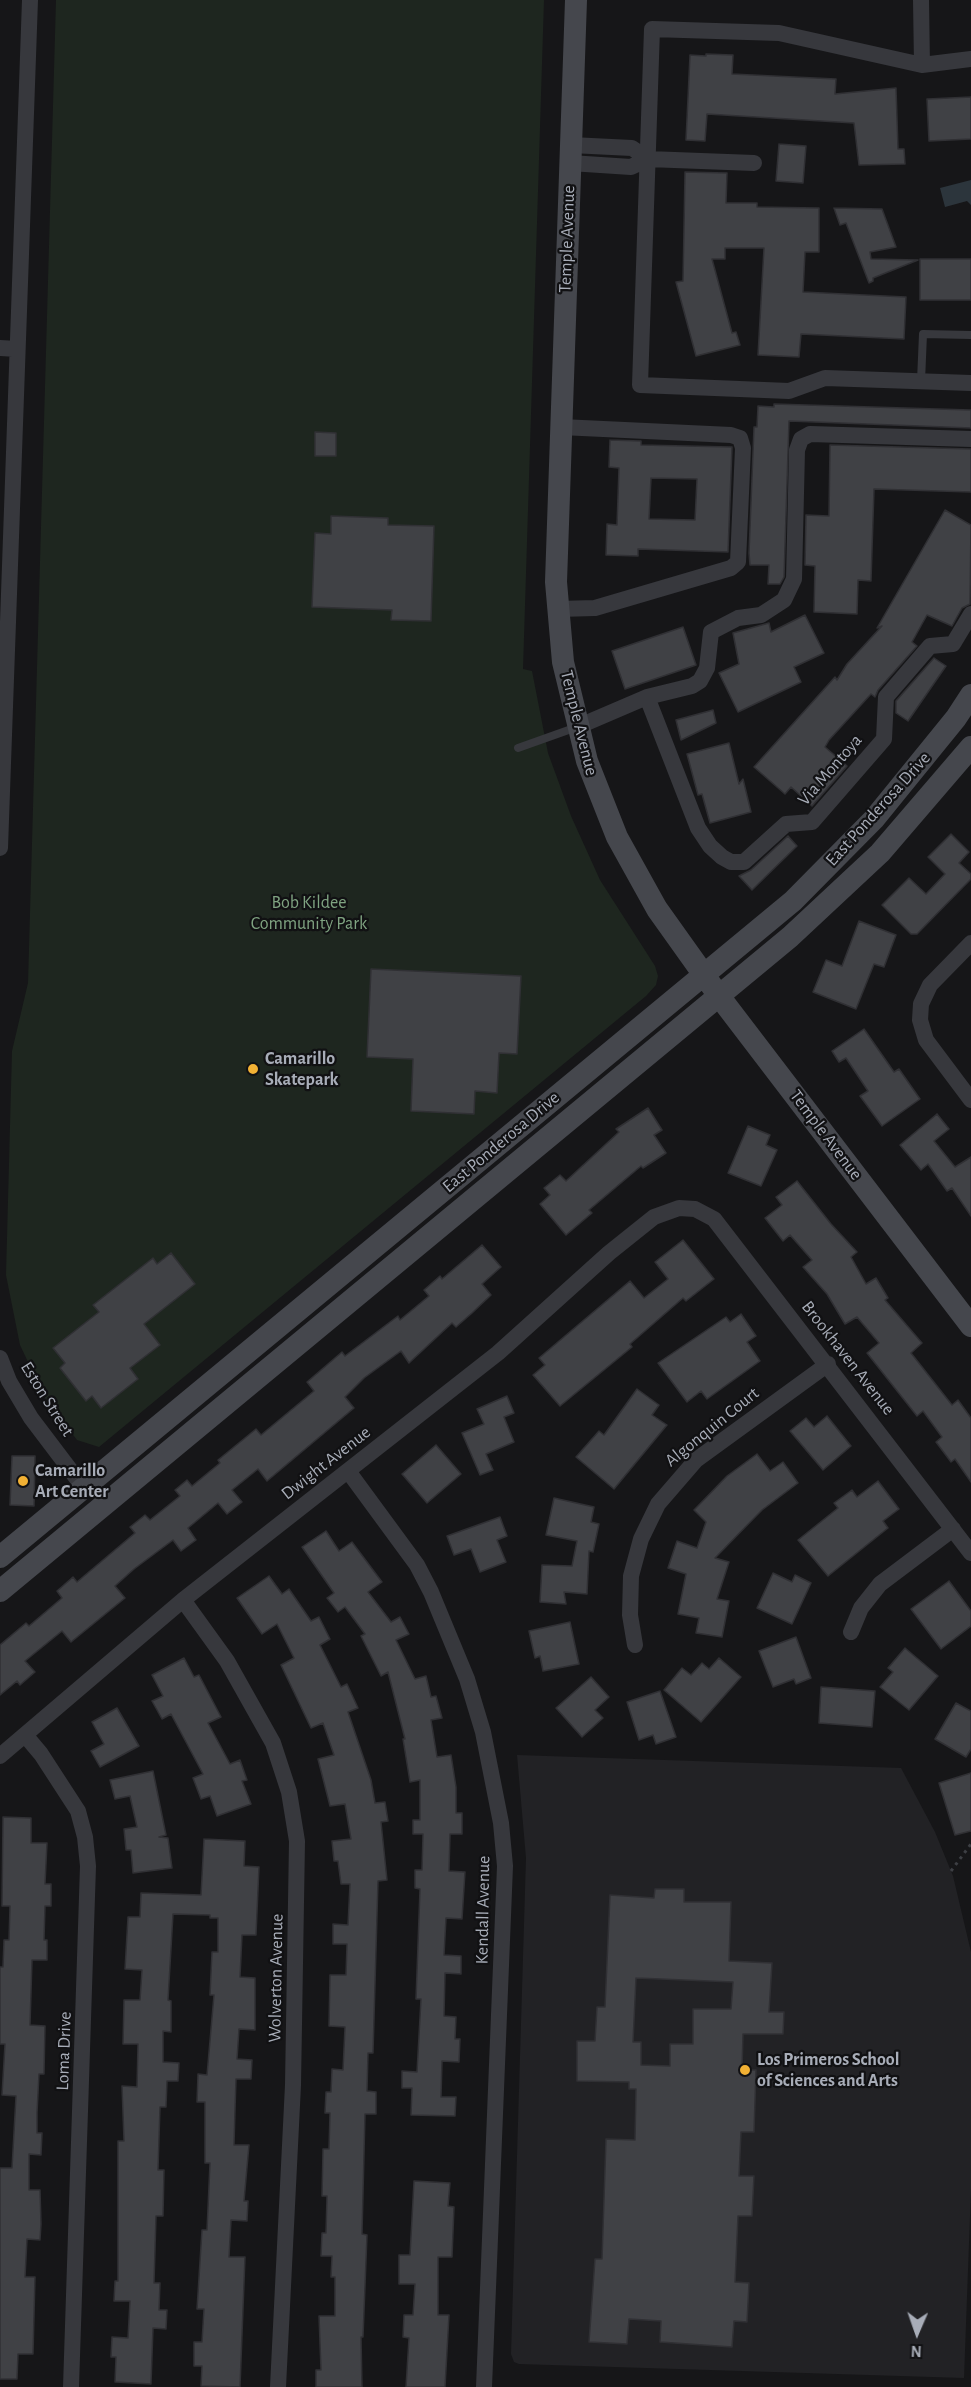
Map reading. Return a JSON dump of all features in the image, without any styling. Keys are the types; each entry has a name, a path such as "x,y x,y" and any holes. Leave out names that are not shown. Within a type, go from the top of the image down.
{"main road":[{"name":"Temple Avenue","path":"576,0 556,546 563,662 578,727 603,805 633,869 657,909 719,996 971,1326"},
{"name":"East Ponderosa Drive","path":"0,1557 733,953 793,901 874,819 956,718 971,695"},
{"name":"East Ponderosa Drive","path":"0,1591 790,937 880,854 971,747"},
{"path":"84,1488 100,1509"}],"street":[{"path":"0,848 8,348 30,0"},
{"path":"921,0 922,65"},
{"path":"971,58 922,65 779,33 652,28 640,385 789,391 825,378 971,383"},
{"path":"570,154 632,148 648,159 754,163"},
{"path":"558,609 595,608 731,568 738,562 743,448 740,438 731,435 561,427"},
{"path":"578,727 647,697 692,686 700,681 706,668 711,632 738,618 761,615 784,600 794,579 797,450 801,439 810,434 971,439"},
{"name":"Via Montoya","path":"647,697 698,828 710,846 722,857 731,862 744,862 786,824 812,822 884,739 886,697 930,646 953,644 971,614"},
{"path":"971,943 930,985 921,1004 920,1020 926,1040 971,1100"},
{"name":"Brookhaven Avenue","path":"679,1208 695,1209 714,1219 828,1364 971,1553"},
{"name":"Dwight Avenue","path":"0,1756 183,1600 498,1353 609,1253 654,1216 679,1208"},
{"name":"Eston Street","path":"0,1358 9,1381 31,1418 84,1488"},
{"name":"Algonquin Court","path":"635,1645 630,1615 631,1576 641,1539 663,1496 696,1460 828,1364"},
{"name":"Kendall Avenue","path":"348,1471 417,1565 431,1592 467,1679 483,1731 498,1805 505,1866 484,2387"},
{"path":"851,1632 861,1608 880,1584 953,1529"},
{"name":"Wolverton Avenue","path":"183,1600 227,1661 273,1743 289,1792 297,1841 293,2085 278,2387"},
{"name":"Loma Drive","path":"25,1735 47,1762 78,1811 85,1837 88,1866 72,2387"}],"lane":[{"path":"921,381 923,334 971,335"},
{"path":"518,748 578,727"}],"path":[{"path":"951,1871 971,1844"}],"shaded area":[{"path":"971,180 971,205 967,201 945,207 940,188"},
{"name":"Los Primeros School of Sciences and Arts","path":"517,1755 901,1768 935,1832 953,1876 971,1952 971,2189 964,2378 519,2364 514,2362 511,2354 526,1858"}],"green space":[{"name":"Bob Kildee Community Park","path":"56,0 544,0 523,669 532,671 548,753 571,816 600,880 655,966 658,976 656,985 646,996 99,1447 77,1440 45,1398 20,1345 6,1275 12,1051 28,983"}],"building":[{"path":"706,54 733,55 732,74 836,79 835,94 896,88 898,149 904,149 905,164 859,165 854,123 707,114 705,141 686,140 690,55 706,56"},
{"path":"971,97 971,139 929,141 927,99"},
{"path":"779,144 806,146 803,183 776,181"},
{"path":"685,172 727,173 726,203 757,203 757,207 819,208 819,252 805,252 803,292 906,297 904,339 801,334 799,357 758,355 764,248 725,248 725,259 712,259 732,333 736,332 740,345 696,356 676,282 683,281"},
{"path":"834,208 882,209 896,247 870,252 871,259 918,260 873,278 873,281 869,283 846,223 840,225"},
{"path":"920,259 971,259 971,300 920,300"},
{"path":"774,404 971,410 971,428 789,421 784,577 780,584 768,584 769,565 750,565 749,553 754,427 757,427 758,406 774,407"},
{"path":"315,432 336,433 336,456 315,456"},
{"path":"610,440 641,441 641,445 732,447 728,552 638,549 638,556 606,555 607,524 617,525 619,468 609,467","holes":["651,478 697,479 695,520 649,519"]},
{"path":"830,445 971,449 971,492 874,489 871,581 858,580 857,614 814,612 815,566 805,565 806,515 829,516"},
{"path":"945,510 971,525 970,604 962,608 952,626 927,615 912,642 917,646 878,690 875,697 871,694 829,740 825,747 847,766 812,806 791,787 785,794 754,767 835,677 837,680 847,664 882,626 877,628"},
{"path":"331,516 388,518 388,525 434,526 431,621 391,620 392,610 312,607 315,533 331,534"},
{"path":"805,615 824,653 794,667 801,682 738,712 719,673 739,664 733,633 769,623 771,632"},
{"path":"683,627 696,665 625,689 612,651"},
{"path":"934,658 946,666 908,721 896,713 896,701"},
{"path":"713,710 716,723 681,740 676,720"},
{"path":"729,743 739,784 743,779 751,812 710,823 702,794 698,795 687,754"},
{"path":"951,834 969,852 959,863 971,874 971,879 917,934 911,934 882,905 909,878 926,894 945,874 928,857"},
{"path":"788,836 797,846 752,890 739,876 751,870"},
{"path":"859,921 896,935 884,967 874,964 856,1009 813,992 826,960 842,966"},
{"path":"371,969 521,976 517,1054 499,1053 497,1093 475,1091 474,1114 411,1111 413,1059 367,1057"},
{"path":"864,1029 894,1072 899,1069 920,1099 882,1126 860,1096 868,1091 846,1058 839,1062 832,1051"},
{"path":"648,1108 662,1130 654,1135 666,1153 643,1168 641,1166 589,1210 592,1213 566,1235 540,1204 550,1195 544,1188 560,1175 566,1181 619,1132 616,1129"},
{"path":"937,1114 949,1129 934,1141 955,1167 971,1157 971,1216 952,1188 947,1191 928,1164 921,1170 900,1145"},
{"path":"748,1126 770,1135 766,1145 777,1150 761,1186 728,1173"},
{"path":"797,1181 857,1252 851,1257 866,1284 876,1278 888,1298 885,1300 922,1343 911,1353 952,1405 958,1400 971,1418 971,1482 955,1459 951,1462 936,1442 942,1437 923,1411 917,1416 867,1353 879,1343 857,1317 845,1324 827,1294 803,1267 812,1260 790,1235 783,1241 765,1218 782,1205 776,1197"},
{"path":"683,1240 714,1279 686,1301 683,1298 630,1344 632,1347 560,1406 533,1375 545,1365 539,1358 630,1281 644,1298 668,1279 655,1262"},
{"path":"482,1245 501,1267 482,1284 491,1295 472,1313 456,1327 452,1323 409,1363 401,1351 364,1378 345,1397 354,1408 267,1481 258,1469 232,1490 242,1502 227,1514 218,1503 188,1528 196,1540 181,1551 173,1540 134,1569 115,1586 125,1598 71,1642 62,1631 25,1661 35,1672 20,1685 17,1681 0,1695 0,1645 26,1623 29,1626 62,1598 57,1591 73,1577 77,1582 135,1533 130,1527 145,1515 150,1520 180,1496 175,1490 187,1480 192,1486 220,1463 218,1460 256,1429 261,1435 314,1391 307,1382 342,1352 345,1356 398,1316 400,1320 429,1296 424,1290 440,1276 442,1279"},
{"path":"171,1253 195,1284 144,1324 160,1345 130,1368 138,1379 101,1408 92,1396 86,1401 60,1368 65,1363 53,1348 99,1312 93,1305 153,1258 157,1264"},
{"path":"741,1314 756,1336 747,1342 760,1361 707,1399 701,1391 687,1402 658,1363 726,1317 730,1322"},
{"path":"637,1389 659,1405 652,1415 667,1425 614,1489 576,1457 599,1431 604,1435"},
{"path":"507,1396 514,1413 504,1417 514,1442 486,1454 493,1470 480,1475 462,1433 484,1424 477,1409"},
{"path":"827,1416 851,1446 823,1470 790,1431 806,1418 814,1427"},
{"path":"436,1445 461,1474 427,1503 402,1474"},
{"path":"757,1454 770,1471 783,1462 798,1483 762,1510 715,1558 729,1562 717,1599 729,1601 722,1637 696,1633 699,1618 678,1614 686,1574 668,1568 677,1541 697,1548 706,1522 694,1510 727,1476"},
{"name":"Camarillo Art Center","path":"12,1456 35,1456 34,1506 10,1505"},
{"path":"878,1481 899,1509 883,1521 888,1528 828,1576 798,1540 838,1508 834,1503 852,1490 857,1497"},
{"path":"554,1498 594,1507 591,1522 599,1524 593,1552 589,1551 587,1594 564,1592 566,1604 540,1602 542,1565 572,1566 577,1541 546,1535"},
{"path":"500,1517 507,1536 497,1540 506,1562 480,1572 471,1549 454,1555 447,1536"},
{"path":"326,1531 339,1551 352,1542 382,1582 368,1592 391,1622 400,1617 409,1634 396,1640 415,1679 426,1676 431,1697 436,1696 442,1718 431,1720 437,1757 451,1755 456,1787 456,1813 462,1813 462,1834 450,1834 449,1871 465,1872 462,1919 446,1918 444,1955 461,1956 461,1974 445,1973 444,2016 456,2017 455,2039 460,2039 459,2062 442,2061 441,2097 456,2097 455,2116 411,2115 412,2088 402,2088 402,2071 417,2072 421,1999 416,1999 420,1889 415,1888 415,1870 422,1870 423,1834 413,1834 413,1820 420,1820 420,1780 410,1782 403,1739 405,1739 388,1672 381,1676 361,1636 365,1634 345,1607 338,1612 327,1598 334,1593 302,1547"},
{"path":"773,1573 792,1582 795,1575 811,1583 792,1624 757,1608"},
{"path":"269,1576 282,1594 289,1589 311,1621 319,1617 330,1639 320,1645 341,1687 347,1684 358,1708 348,1712 371,1780 375,1803 385,1802 388,1821 381,1822 387,1880 378,1881 373,2053 368,2053 367,2091 376,2092 376,2114 365,2114 362,2234 367,2235 363,2337 361,2337 362,2387 316,2387 316,2370 321,2370 319,2316 335,2316 335,2277 331,2277 332,2256 321,2256 322,2233 326,2233 327,2196 322,2196 323,2149 329,2149 330,2113 325,2113 326,2092 331,2092 332,2069 343,2070 345,2027 329,2026 330,1975 346,1975 347,1944 333,1944 333,1924 348,1925 350,1884 341,1884 338,1861 334,1861 332,1841 351,1839 345,1804 330,1806 318,1759 334,1755 323,1723 311,1728 281,1665 294,1658 277,1624 262,1634 237,1598"},
{"path":"949,1581 971,1611 971,1626 941,1649 911,1609"},
{"path":"570,1622 579,1664 543,1671 540,1656 535,1658 529,1631"},
{"path":"796,1637 811,1678 796,1684 794,1679 773,1687 759,1651"},
{"path":"905,1648 938,1676 909,1710 880,1687 893,1672 888,1668"},
{"path":"184,1658 194,1677 199,1675 221,1717 208,1723 230,1764 240,1760 247,1780 242,1781 251,1804 217,1816 210,1796 201,1799 193,1778 203,1774 171,1714 162,1719 152,1701 163,1696 152,1675"},
{"path":"719,1658 741,1677 701,1722 664,1690 682,1668 691,1675 702,1663 709,1669"},
{"path":"591,1677 609,1697 595,1710 603,1718 582,1737 556,1708"},
{"path":"821,1687 875,1691 872,1727 819,1723"},
{"path":"660,1691 676,1737 656,1744 653,1735 639,1740 627,1702"},
{"path":"956,1703 971,1711 971,1749 966,1757 935,1739"},
{"path":"117,1708 139,1746 100,1767 91,1751 104,1744 92,1722"},
{"path":"153,1771 166,1835 159,1837 168,1838 172,1868 133,1873 131,1850 126,1850 124,1829 137,1827 130,1796 115,1799 110,1780"},
{"path":"971,1773 971,1831 955,1835 939,1783"},
{"path":"3,1817 31,1818 31,1843 47,1843 45,1884 51,1884 51,1906 45,1906 44,1940 47,1940 47,1960 32,1960 30,2025 45,2026 44,2074 39,2074 37,2113 37,2133 42,2133 41,2155 29,2154 29,2190 40,2190 41,2224 40,2240 27,2239 25,2277 35,2277 33,2354 18,2354 17,2379 0,2379 0,2168 12,2168 16,2096 2,2095 5,2044 0,2044 0,1967 3,1967 4,1940 9,1940 10,1906 2,1906"},
{"path":"204,1839 245,1841 244,1866 259,1867 256,1935 242,1935 240,1977 255,1978 255,2030 239,2029 237,2059 252,2060 251,2079 236,2079 234,2145 249,2145 244,2201 248,2201 247,2221 231,2220 229,2257 245,2257 240,2387 201,2386 202,2366 194,2366 194,2342 202,2342 204,2309 197,2309 202,2230 207,2230 210,2163 205,2163 205,2102 197,2102 198,2074 207,2075 214,1995 210,1995 212,1952 218,1952 218,1918 210,1918 210,1915 173,1914 168,2000 171,2001 171,2032 163,2031 163,2062 179,2063 178,2081 167,2081 166,2107 160,2107 158,2170 164,2170 163,2216 156,2216 154,2283 160,2283 159,2310 167,2310 166,2329 153,2328 151,2384 115,2382 116,2357 111,2357 112,2337 128,2338 130,2301 114,2301 115,2281 118,2281 118,2141 124,2141 122,2086 137,2087 138,2044 123,2044 124,2000 140,2000 142,1970 125,1969 128,1917 140,1917 141,1893 201,1895"},
{"path":"655,1889 684,1889 684,1902 731,1902 729,1961 772,1963 769,2012 784,2012 783,2034 743,2034 742,2070 756,2070 754,2132 741,2132 739,2176 754,2176 752,2216 738,2216 735,2282 749,2283 747,2322 734,2321 732,2347 660,2342 661,2321 629,2319 627,2344 589,2342 595,2259 602,2259 606,2139 635,2140 636,2089 629,2089 629,2082 577,2081 577,2041 595,2041 597,2007 605,2007 610,1895 654,1898","holes":["636,1978 733,1982 731,2009 693,2009 693,2044 670,2044 670,2066 641,2065 641,2042 633,2042"]},
{"path":"414,2181 450,2183 448,2206 454,2207 452,2257 438,2257 438,2315 449,2315 445,2387 406,2387 409,2338 403,2337 404,2315 413,2315 415,2284 399,2284 399,2255 410,2255"}],"place":[{"name":"Camarillo Skatepark","path":"253,1069"},
{"name":"Camarillo Art Center","path":"23,1481"},
{"name":"Los Primeros School of Sciences and Arts","path":"745,2070"}]}
